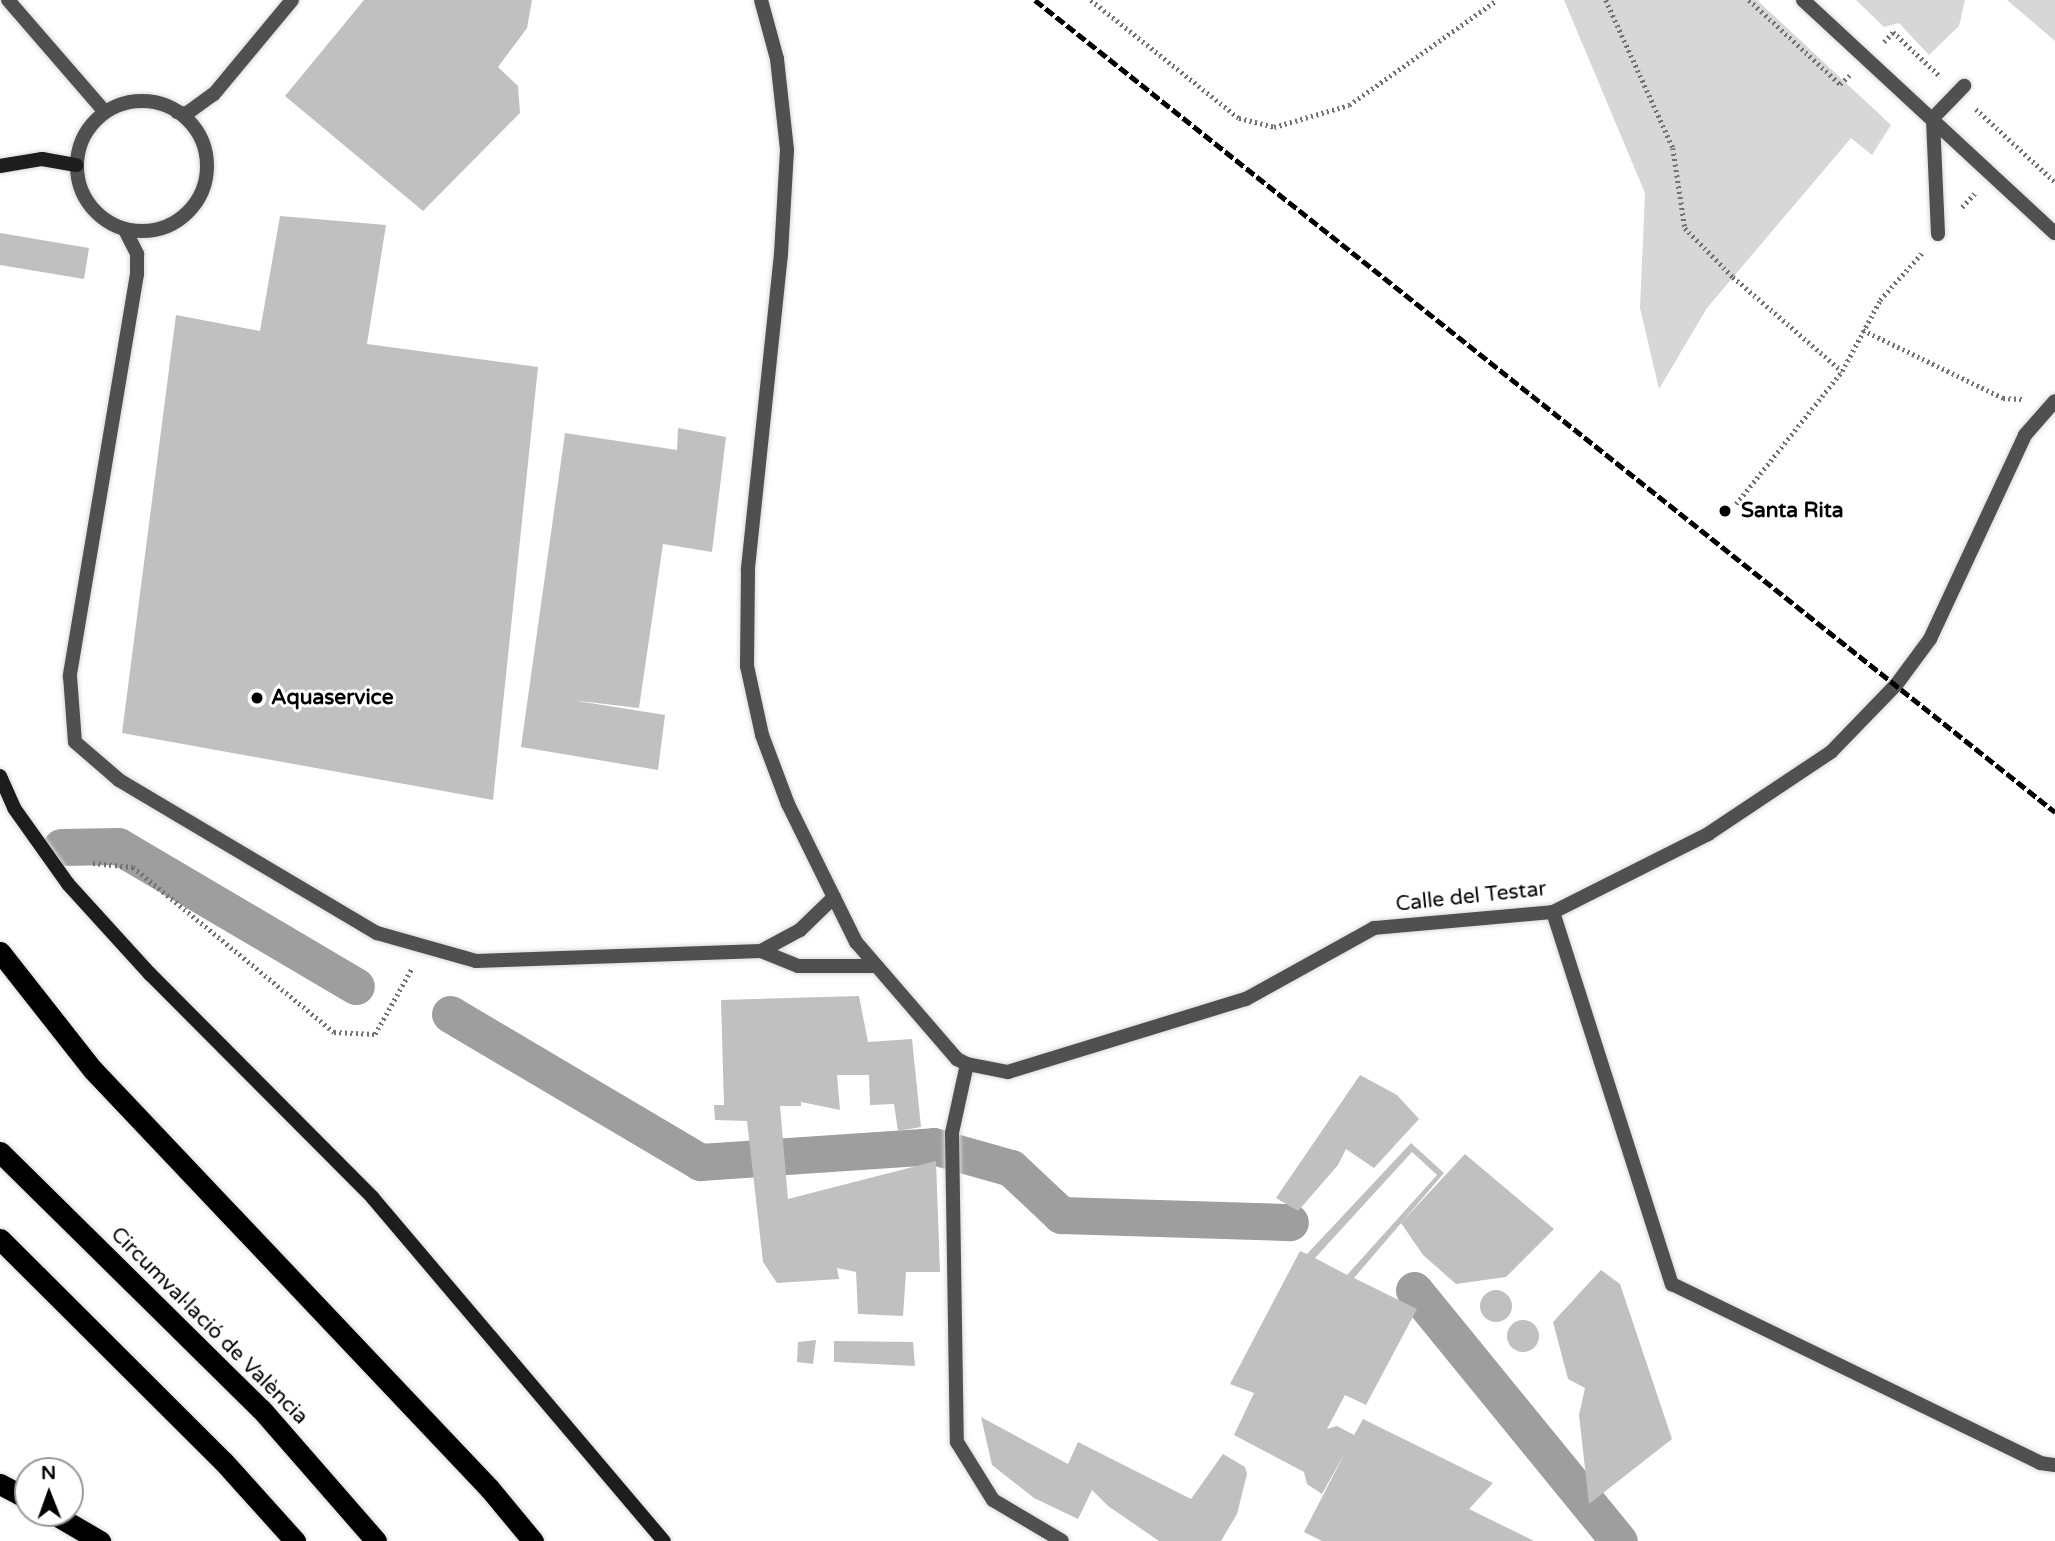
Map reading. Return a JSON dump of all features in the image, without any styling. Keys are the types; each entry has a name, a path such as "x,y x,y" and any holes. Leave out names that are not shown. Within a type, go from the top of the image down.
{"highway":[{"path":"0,953 93,1070 489,1488 533,1541"},
{"name":"Circumval·lació de València","path":"0,1152 261,1409 376,1541"},
{"path":"0,1239 223,1461 295,1541"},
{"path":"76,1527 100,1541"}],"street":[{"path":"8,0 105,112"},
{"path":"292,0 214,94 186,114 148,102 105,112 82,141 76,165 90,206 125,230 137,254 137,274 70,676 75,741 119,780 377,933 476,961 761,951 798,966 876,966"},
{"path":"761,0 777,59 787,150 781,254 748,570 747,666 762,735 788,804 856,942 957,1059 967,1064 952,1133 957,1442 993,1500 1062,1541"},
{"path":"1803,0 2055,233"},
{"path":"1938,234 1933,118 1964,86"},
{"path":"125,230 166,227 183,216 201,192 207,162 203,143 177,112"},
{"path":"0,166 42,159 76,165"},
{"name":"Calle del Testar","path":"967,1064 1008,1072 1246,999 1374,928 1553,912 1708,834 1831,752 1896,685 1930,639 2025,435 2055,401"},
{"path":"0,776 14,808 68,884 150,974 372,1197 664,1541"},
{"path":"761,951 800,930 834,897"},
{"path":"1553,912 1672,1284 2040,1463 2055,1465"}],"path":[{"path":"1091,0 1239,118 1274,127 1349,105 1497,0"},
{"path":"1606,0 1673,148 1685,228 1733,277 1842,371"},
{"path":"1736,504 1842,371 1880,300 1992,174"},
{"path":"1863,330 2003,398 2055,401"},
{"path":"93,863 133,867 334,1032 375,1034 425,946"}],"shaded area":[{"path":"1564,0 1757,0 1891,125 1872,155 1851,138 1707,308 1659,389 1640,308 1645,193"},
{"path":"1856,0 1965,0 1959,26 1929,55 1899,23 1884,27"},
{"path":"2007,0 2055,0 2055,41"}],"building":[{"path":"364,0 532,0 527,28 498,67 518,86 520,113 423,211 285,96"},
{"path":"280,216 386,225 367,344 538,367 493,800 122,733 176,315 260,331"},
{"path":"0,233 89,248 84,279 0,265"},
{"path":"678,428 726,437 712,552 663,544 639,708 571,700 665,715 658,770 521,747 565,433 677,450"},
{"path":"859,996 868,1042 912,1039 921,1127 898,1131 894,1104 870,1105 869,1075 837,1075 840,1110 801,1102 801,1106 780,1106 788,1199 936,1161 940,1272 906,1272 903,1316 858,1314 856,1272 837,1268 839,1279 777,1283 763,1262 747,1121 715,1120 714,1105 724,1105 721,1000"},
{"path":"1360,1075 1397,1095 1419,1119 1374,1168 1346,1149 1338,1165 1298,1211 1276,1198"},
{"path":"1411,1143 1444,1173 1354,1278 1417,1309 1366,1405 1345,1395 1327,1429 1337,1426 1354,1435 1363,1419 1493,1483 1469,1509 1534,1541 1322,1541 1304,1532 1346,1451 1322,1494 1307,1484 1304,1472 1234,1435 1254,1393 1230,1384 1300,1251 1307,1254","holes":["1412,1152 1437,1175 1347,1275 1315,1258"]},
{"path":"1465,1154 1554,1229 1506,1277 1456,1284 1423,1255 1401,1223"},
{"path":"1601,1270 1620,1284 1672,1439 1589,1504 1579,1415 1585,1388 1568,1379 1553,1322"},
{"path":"1496,1290 1507,1295 1512,1306 1507,1317 1496,1322 1485,1317 1480,1306 1485,1295"},
{"path":"1523,1320 1534,1325 1539,1336 1534,1347 1523,1352 1512,1347 1507,1336 1512,1325"},
{"path":"816,1340 813,1364 797,1362 798,1342"},
{"path":"834,1341 913,1342 915,1366 834,1362"},
{"path":"981,1417 1068,1464 1078,1442 1191,1499 1223,1454 1245,1467 1247,1474 1237,1514 1221,1541 1159,1541 1108,1506 1092,1490 1078,1519 1034,1498 992,1465"}],"waterway":[{"path":"61,847 118,846 356,986"},
{"path":"450,1014 700,1162 933,1146 1011,1168 1061,1215 1290,1222"},
{"path":"1414,1290 1619,1541"}],"railway":[{"path":"1035,0 2055,812"}],"place":[{"name":"Santa Rita","path":"1725,511"},
{"name":"Aquaservice","path":"257,698"}]}
